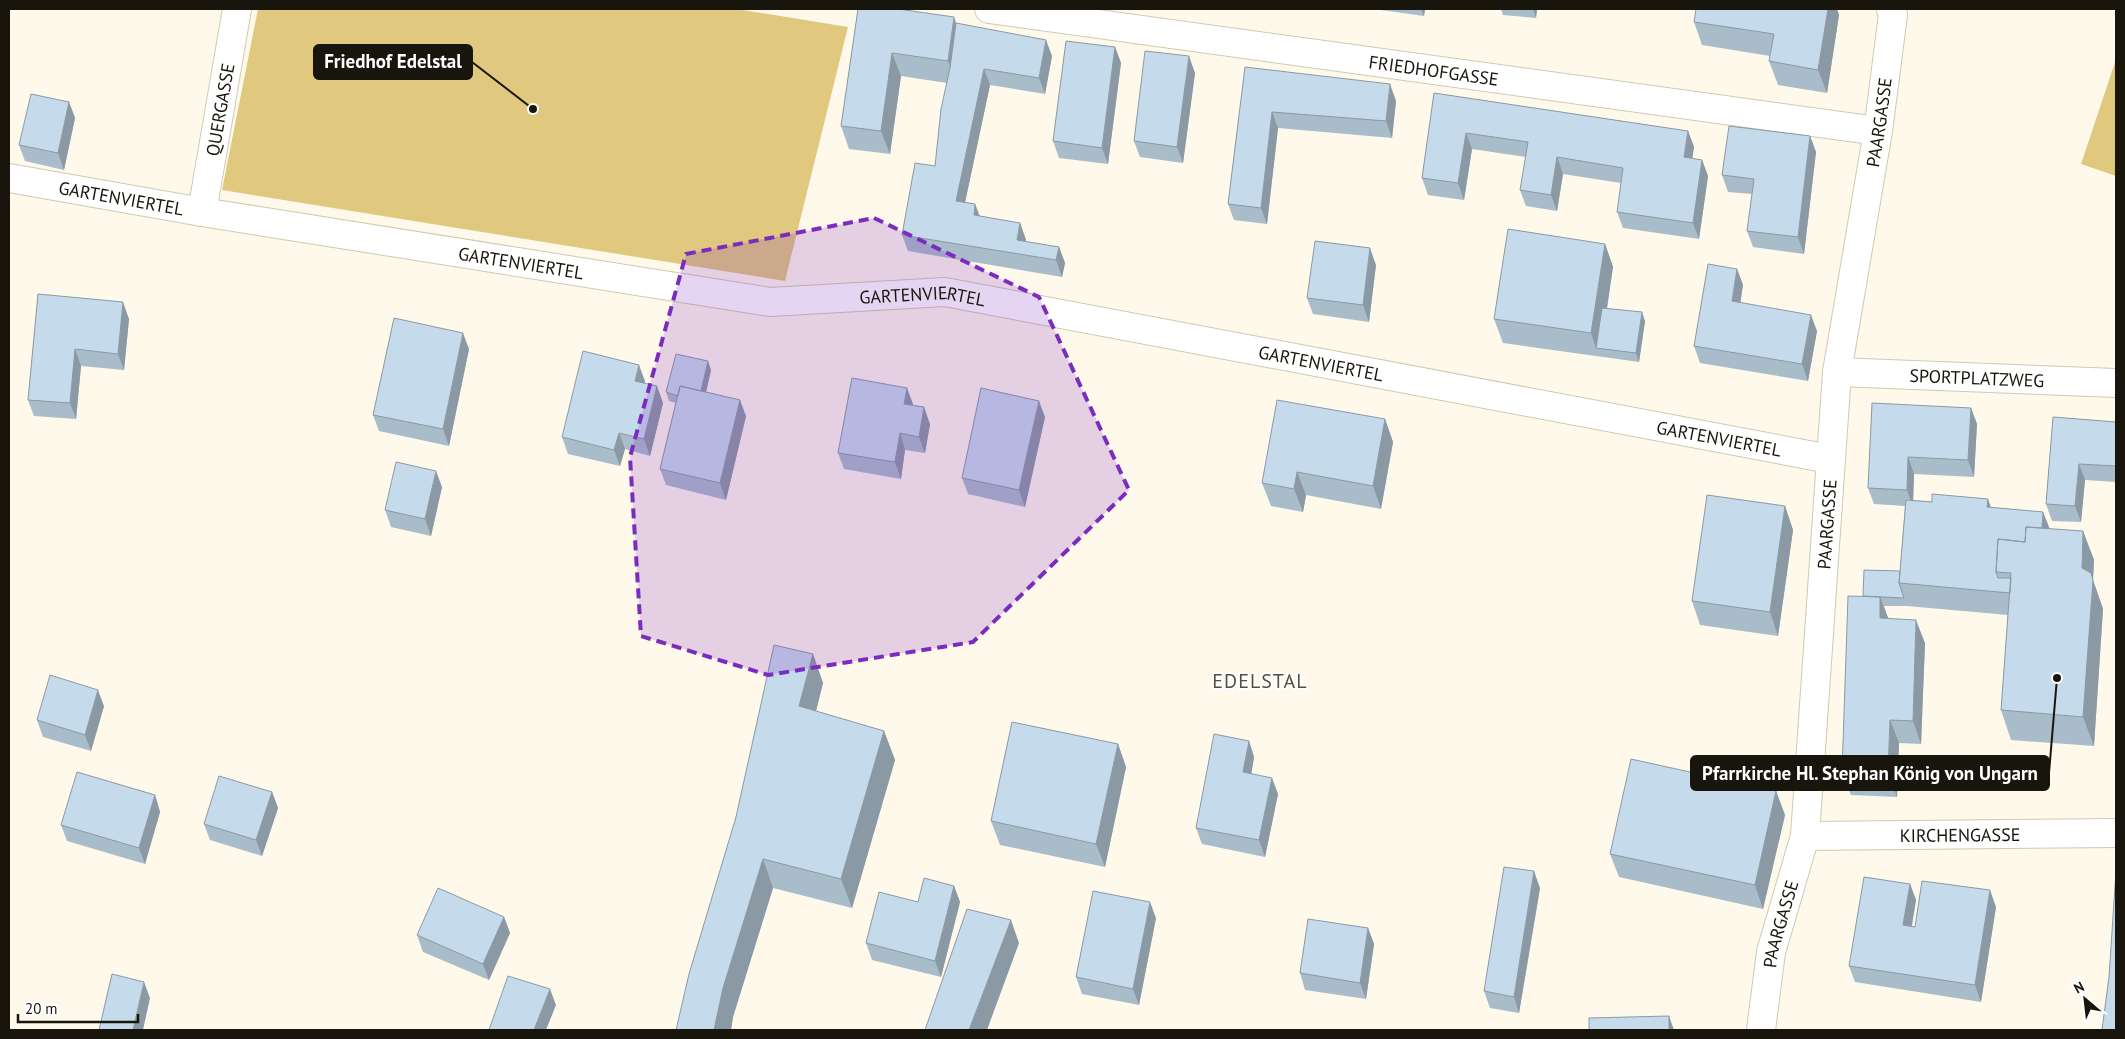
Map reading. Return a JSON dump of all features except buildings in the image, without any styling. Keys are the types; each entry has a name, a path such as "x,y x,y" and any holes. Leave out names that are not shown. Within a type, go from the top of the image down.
{"street":[{"name":"QUERGASSE","path":"202,212 236,9"},
{"name":"FRIEDHOFGASSE","path":"989,9 1878,131"},
{"name":"PAARGASSE","path":"1761,1030 1771,952 1805,836 1837,372 1878,131 1892,12"},
{"name":"GARTENVIERTEL","path":"9,178 202,212 770,302 945,292 1830,459"},
{"name":"SPORTPLATZWEG","path":"1837,372 2116,383"},
{"name":"KIRCHENGASSE","path":"1805,836 2116,833"}],"highlighted area":[{"path":"874,218 1039,297 1129,490 973,642 768,675 641,636 630,457 686,254"}],"shaded area":[{"path":"258,9 737,9 848,27 785,281 222,190"},
{"path":"2116,59 2116,176 2081,164"}],"place":[{"name":"Friedhof Edelstal","path":"533,109"},
{"name":"Pfarrkirche Hl. Stephan König von Ungarn","path":"2057,678"}],"district":[{"name":"EDELSTAL","path":"1260,681"}]}
